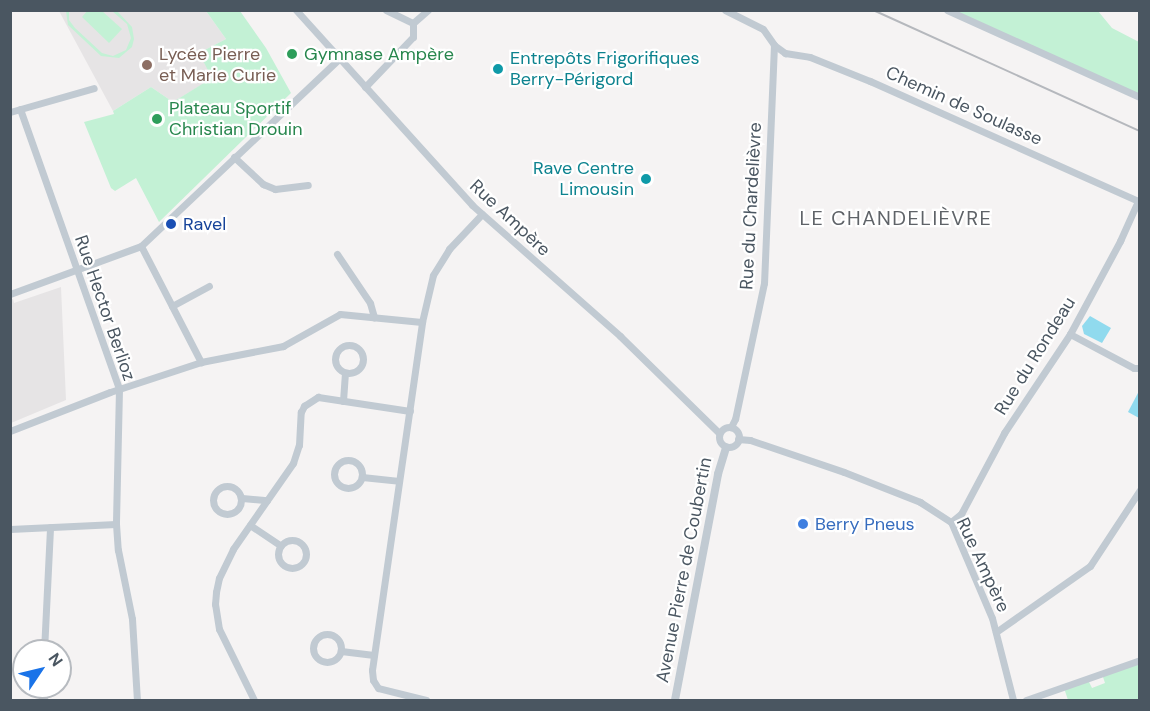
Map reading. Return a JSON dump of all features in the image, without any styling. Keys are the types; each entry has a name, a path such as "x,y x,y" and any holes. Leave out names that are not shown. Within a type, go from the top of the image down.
{"street":[{"name":"Rue Ampère","path":"296,10 444,177 482,214 620,336 719,433"},
{"path":"386,10 413,23"},
{"path":"365,87 413,37 413,23 428,10"},
{"path":"725,10 763,28 774,45"},
{"path":"947,10 1140,97"},
{"name":"Chemin de Soulasse","path":"774,45 785,53 810,57 870,81 1139,202"},
{"name":"Rue du Chardelièvre","path":"731,427 735,419 764,283 774,45"},
{"path":"10,294 141,246 339,59"},
{"path":"10,112 94,88"},
{"name":"Rue Hector Berlioz","path":"20,109 118,389 116,524 118,550 132,619 137,700"},
{"path":"234,157 263,184 275,189 308,185"},
{"name":"Rue du Rondeau","path":"951,522 961,514 1004,433 1070,334 1139,202"},
{"path":"426,700 378,688 373,680 374,655 422,322 433,275 449,249 482,214"},
{"path":"141,246 201,362"},
{"path":"337,254 369,303 374,317"},
{"path":"172,306 209,286"},
{"path":"10,430 118,389 201,362 283,346 340,314 422,322"},
{"path":"1070,334 1134,368 1140,368"},
{"path":"343,401 345,373 335,363 335,354 342,346 352,345 361,352 362,362 358,370 345,373"},
{"path":"254,700 224,643 215,604 219,578 225,563 298,453 301,412 304,406 318,398 410,411"},
{"path":"725,427 731,427 736,430 738,439 735,445 726,447 720,443 719,433 725,427"},
{"name":"Rue Ampère","path":"738,439 750,440 844,472 920,502 951,522 996,632 1013,700"},
{"name":"Avenue Pierre de Coubertin","path":"675,700 718,474 726,447"},
{"path":"351,460 361,468 362,477 357,485 345,488 335,478 335,469 342,461 351,460"},
{"path":"362,477 399,481"},
{"path":"226,486 235,488 242,498 239,508 228,514 216,509 213,499 217,490 226,486"},
{"path":"996,632 1090,566 1140,490"},
{"path":"242,498 267,500"},
{"path":"10,529 116,524"},
{"path":"250,525 281,546"},
{"path":"45,639 50,527"},
{"path":"290,540 300,542 307,553 304,562 297,568 285,566 279,559 281,546 290,540"},
{"path":"330,634 340,642 341,651 336,659 323,662 313,652 314,643 320,636 330,634"},
{"path":"341,651 374,655"},
{"path":"1026,700 1140,660"}],"shaded area":[{"name":"Lycée Pierre et Marie Curie","path":"59,11 206,11 226,39 199,53 213,78 173,102 151,87 113,111"},
{"path":"61,287 66,400 11,423 11,300 13,299 14,303"}],"green space":[{"path":"88,10 102,11 122,29 109,43 82,17"},
{"path":"66,11 69,11 69,20 75,28 102,53 113,56 126,50 131,38 127,24 112,11 117,11 132,27 134,39 132,47 119,58 101,56 68,25"},
{"path":"206,11 240,11 266,48 291,93 159,222 136,178 115,191 111,188 84,122 114,114 113,111 151,87 173,102 212,78 199,53 226,39"},
{"path":"953,11 1098,11 1112,28 1139,42 1139,95"},
{"path":"1139,663 1139,700 1068,700 1064,688 1088,680 1092,688 1105,683 1102,674"}],"water":[{"path":"1090,316 1111,328 1102,343 1084,334 1082,326"},
{"path":"1139,391 1140,418 1128,412"}],"railway":[{"path":"873,10 1140,131"}],"place":[{"name":"Gymnase Ampère","path":"292,54"},
{"name":"Lycée Pierre et Marie Curie","path":"147,65"},
{"name":"Entrepôts Frigorifiques Berry-Périgord","path":"498,69"},
{"name":"Plateau Sportif Christian Drouin","path":"157,119"},
{"name":"Rave Centre Limousin","path":"646,179"},
{"name":"Ravel","path":"171,224"},
{"name":"Berry Pneus","path":"803,524"}],"district":[{"name":"LE CHANDELIÈVRE","path":"896,218"}]}
